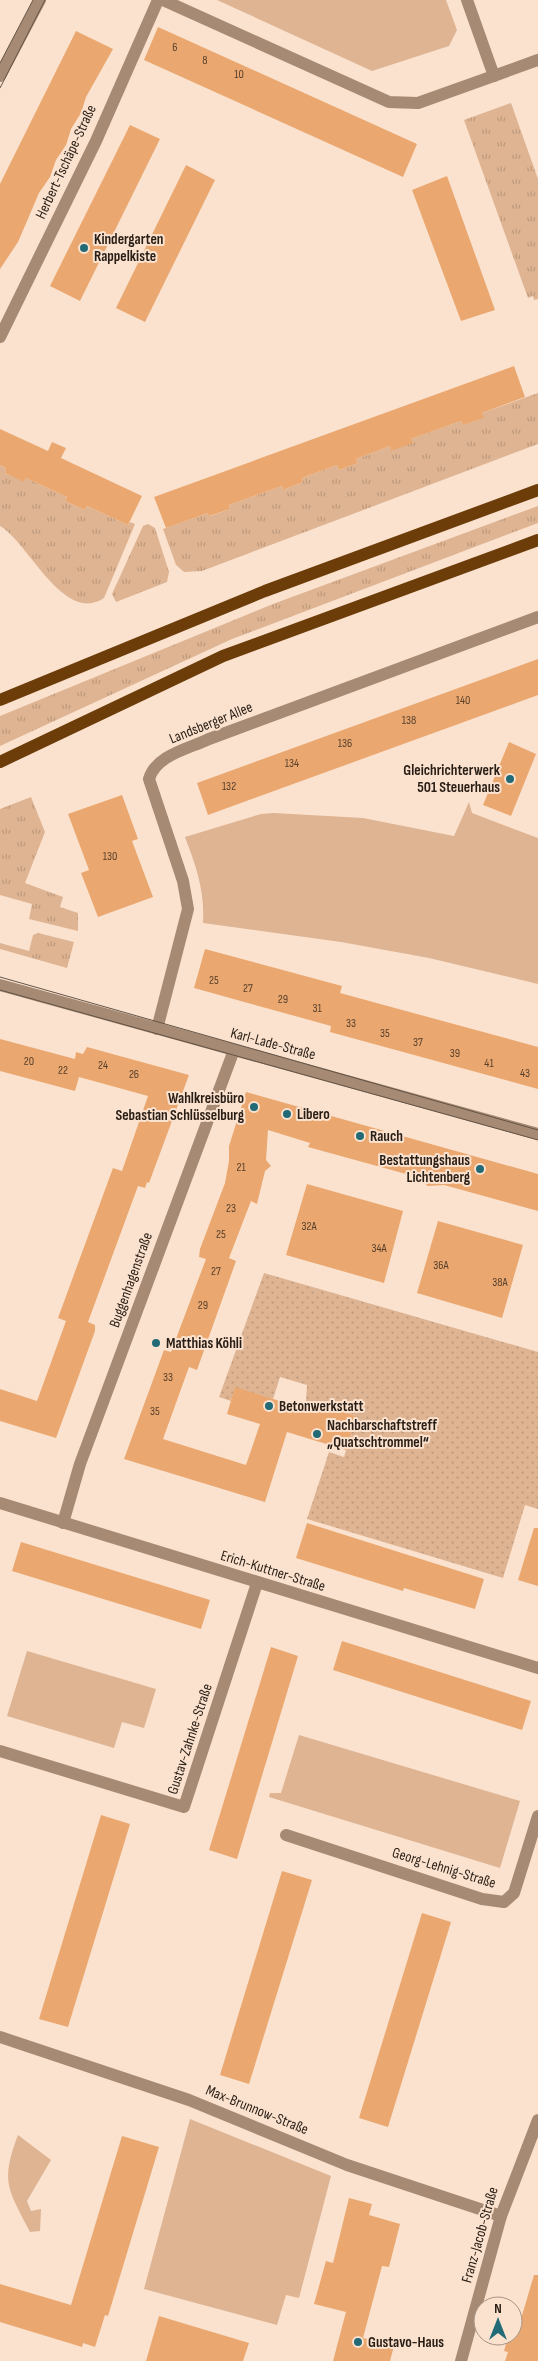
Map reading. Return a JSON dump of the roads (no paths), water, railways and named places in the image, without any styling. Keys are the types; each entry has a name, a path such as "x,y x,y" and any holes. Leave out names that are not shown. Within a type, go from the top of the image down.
{"main road":[{"path":"0,700 265,591 538,490"},
{"path":"0,762 224,656 538,540"}],"street":[{"path":"0,76 40,0"},
{"name":"Herbert-Tschäpe-Straße","path":"0,337 96,141 158,0"},
{"path":"163,0 389,102 418,103 538,60"},
{"path":"467,0 494,76"},
{"name":"Landsberger Allee","path":"157,1029 188,909 183,881 149,779 152,769 160,761 209,740 538,617"},
{"name":"Karl-Lade-Straße","path":"0,985 538,1134"},
{"name":"Buggenhagenstraße","path":"63,1523 80,1464 234,1050"},
{"name":"Erich-Kuttner-Straße","path":"0,1503 538,1668"},
{"name":"Gustav-Zahnke-Straße","path":"0,1751 184,1807 257,1583"},
{"name":"Georg-Lehnig-Straße","path":"286,1836 482,1899 504,1902 514,1893 538,1816"},
{"name":"Max-Brunnow-Straße","path":"0,2037 189,2100 347,2165 501,2216"},
{"name":"Franz-Jacob-Straße","path":"461,2361 501,2216 538,2120"}],"tram line":[{"path":"0,63 33,0"},
{"path":"0,88 45,0"},
{"path":"0,977 538,1130"},
{"path":"0,990 538,1140"}],"place":[{"name":"Kindergarten Rappelkiste","path":"84,248"},
{"name":"Gleichrichterwerk 501 Steuerhaus","path":"510,779"},
{"name":"Wahlkreisbüro Sebastian Schlüsselburg","path":"254,1107"},
{"name":"Libero","path":"287,1114"},
{"name":"Rauch","path":"360,1136"},
{"name":"Bestattungshaus Lichtenberg","path":"480,1169"},
{"name":"Matthias Köhli","path":"156,1343"},
{"name":"Betonwerkstatt","path":"269,1406"},
{"name":"Nachbarschaftstreff „Quatschtrommel“","path":"317,1434"},
{"name":"Gustavo-Haus","path":"358,2342"}]}
